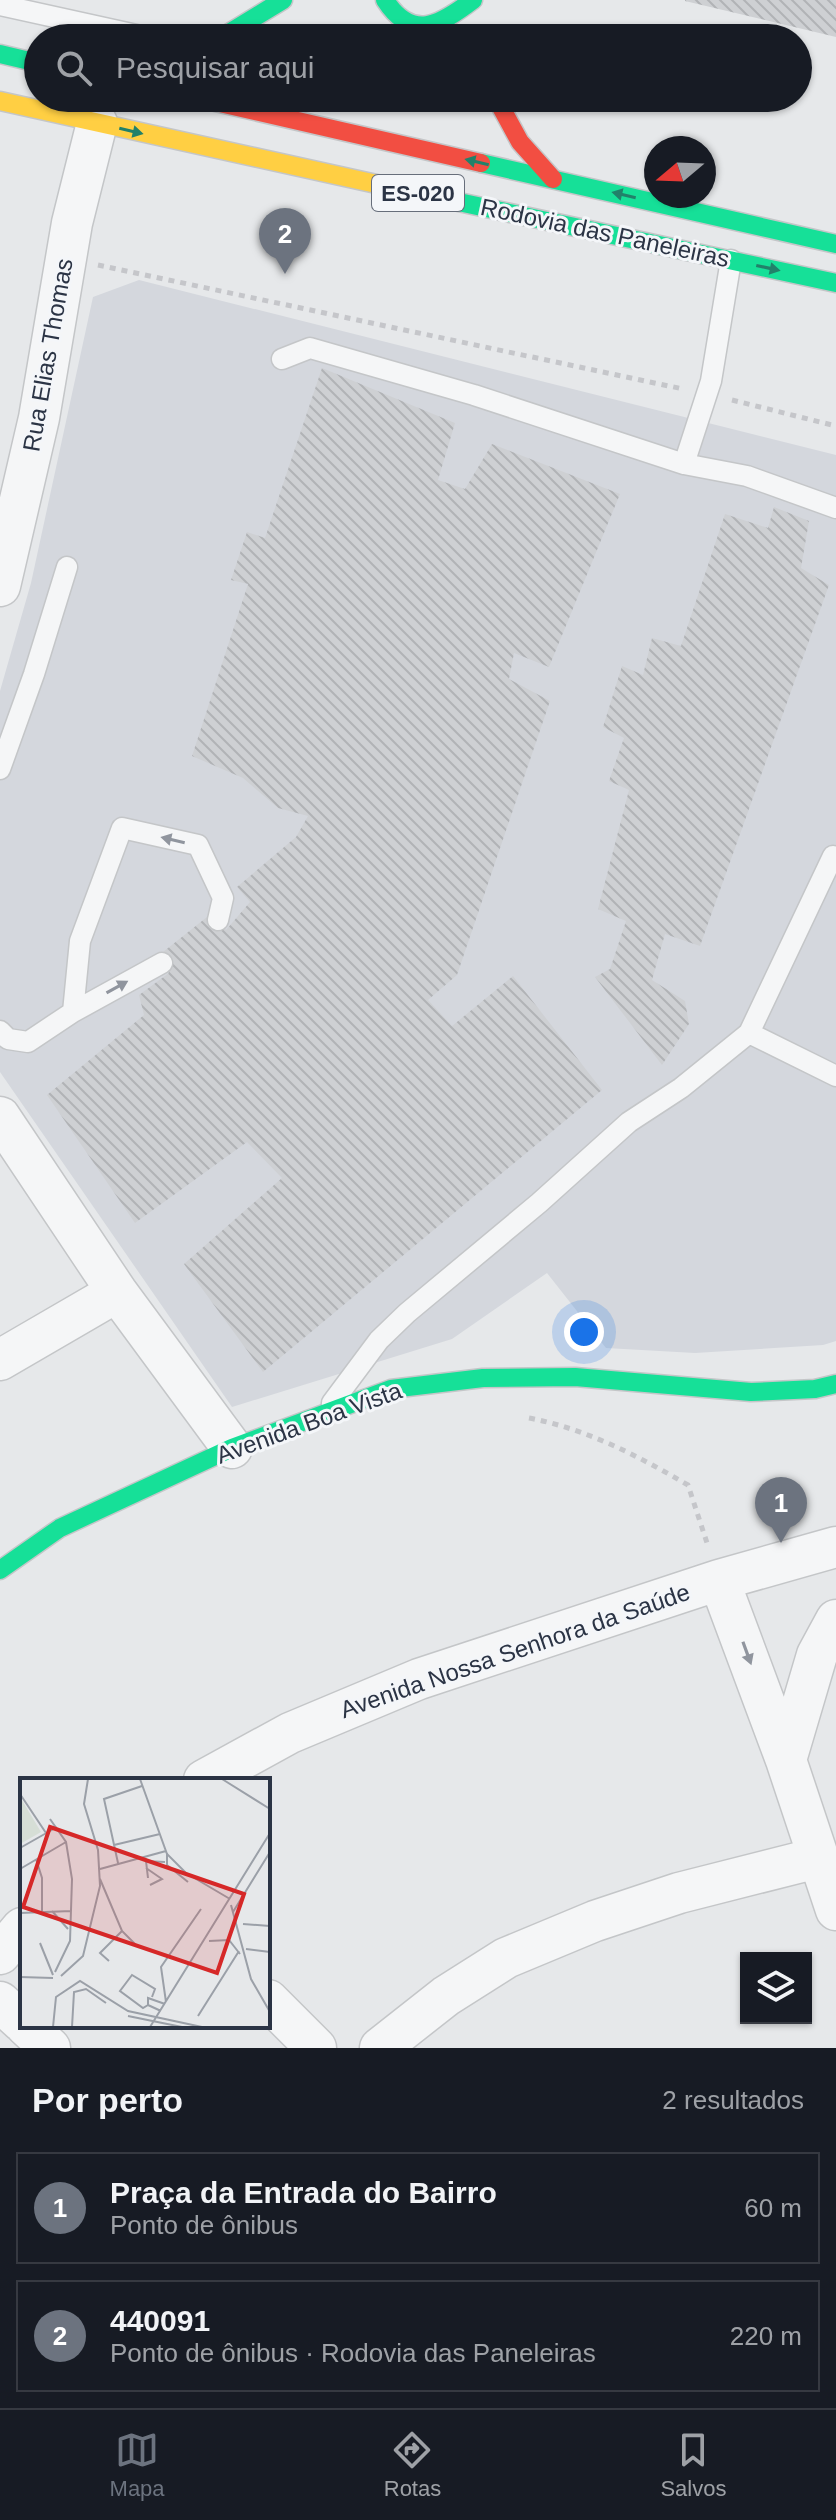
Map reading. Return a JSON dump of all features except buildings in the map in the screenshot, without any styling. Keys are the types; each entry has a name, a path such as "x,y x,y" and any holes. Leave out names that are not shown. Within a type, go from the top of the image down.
{"main road":[{"path":"244,24 283,0"},
{"path":"385,0 389,9 408,24"},
{"path":"436,24 451,18 473,0"},
{"path":"481,22 483,0"},
{"path":"0,54 24,60"},
{"name":"Rodovia das Paneleiras","path":"0,101 24,106"},
{"name":"Rodovia das Paneleiras","path":"48,112 836,283"},
{"name":"Rodovia das Paneleiras","path":"259,112 836,244"},
{"path":"503,112 532,158 553,179"},
{"name":"Avenida Boa Vista","path":"0,1570 60,1528 232,1448 391,1389 483,1378 575,1377 751,1392 815,1389 836,1384"}],"street":[{"name":"Rua Elias Thomas","path":"0,586 39,418 72,223 97,123"},
{"path":"0,1117 117,1292 232,1448"},
{"path":"0,1360 117,1292"},
{"name":"Avenida Nossa Senhora da Saúde","path":"208,1778 290,1733 381,1693 719,1580 836,1547"},
{"path":"719,1580 786,1760 836,1910"},
{"path":"786,1760 817,1655 836,1620"},
{"path":"380,2048 446,1996 506,1958 595,1921 679,1893 817,1858"},
{"path":"0,1954 20,1930"},
{"path":"0,2002 20,2020"},
{"path":"270,2002 316,2048"},
{"path":"28,2028 50,2048"}],"lane":[{"path":"0,5 86,24"},
{"path":"684,464 707,394 731,260"},
{"path":"282,359 310,348 474,395 684,464 747,476 836,508"},
{"path":"0,769 67,567"},
{"path":"34,674 65,612"},
{"path":"73,1012 80,941 122,828 198,845 223,898 218,920"},
{"path":"324,1414 379,1340 407,1313 539,1203 629,1122 681,1088 749,1033 833,856"},
{"path":"0,1031 8,1039 28,1042 73,1012 162,963"},
{"path":"749,1033 836,1076"}],"path":[{"path":"66,258 707,394 836,426"},
{"path":"524,1418 546,1422 624,1448 688,1485 719,1580"}],"shaded area":[{"path":"139,280 836,455 836,1341 823,1345 695,1353 606,1348 547,1273 452,1339 232,1407 0,1072 0,691 31,583 93,297"}],"traffic: fast":[{"path":"244,24 283,0"},
{"path":"385,0 395,13 414,24"},
{"path":"431,24 473,0"},
{"path":"0,54 24,60"},
{"path":"481,163 836,244"},
{"path":"440,198 836,283"},
{"path":"0,1570 60,1528 232,1448 391,1389 483,1378 575,1377 751,1392 815,1389 836,1384"}],"traffic: slow":[{"path":"0,101 24,106"},
{"path":"50,112 440,198"}],"traffic: jam":[{"path":"259,112 481,163"},
{"path":"504,112 520,142 553,179"}],"place":[{"name":"440091","path":"285,274"},
{"name":"Praça da Entrada do Bairro","path":"781,1543"}]}
